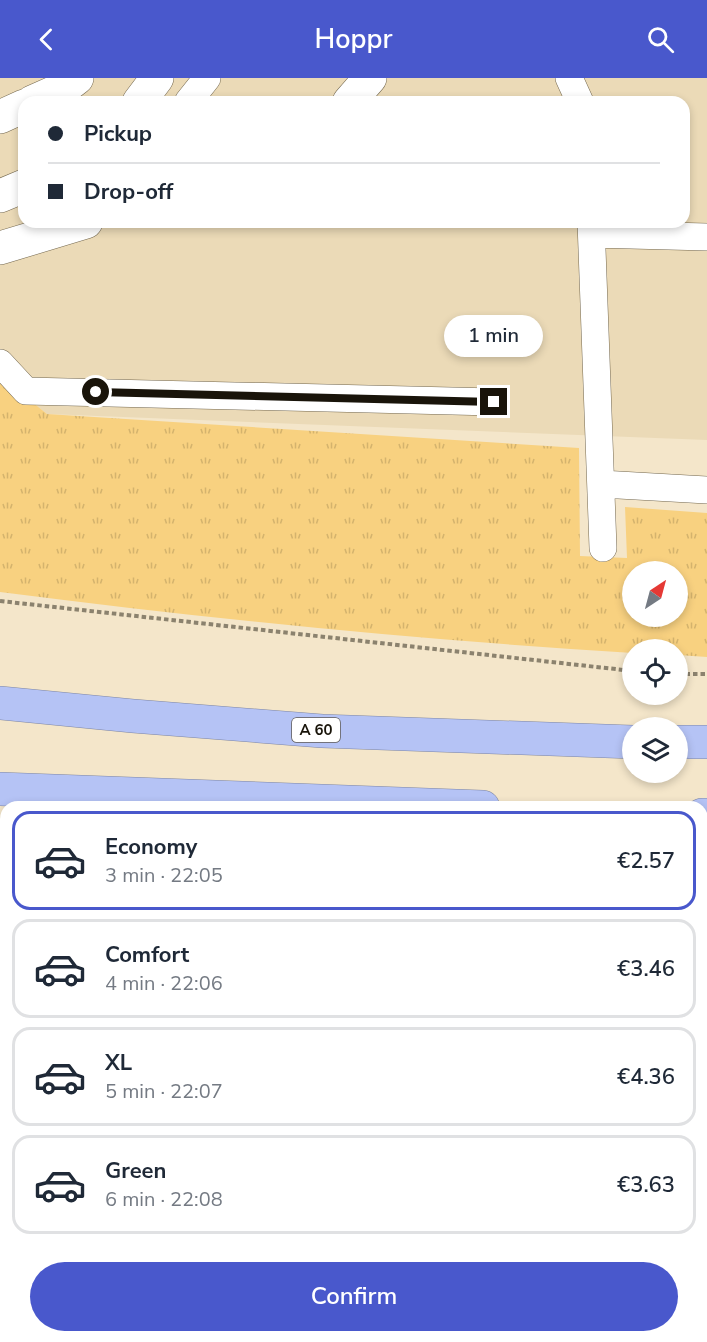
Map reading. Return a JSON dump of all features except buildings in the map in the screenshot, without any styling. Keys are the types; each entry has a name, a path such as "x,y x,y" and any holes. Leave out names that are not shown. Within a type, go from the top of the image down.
{"highway":[{"name":"A 60","path":"0,703 322,731 622,742"},
{"path":"688,742 707,742"},
{"path":"0,789 322,801"}],"street":[{"path":"46,96 64,88 77,78"},
{"path":"144,96 157,78"},
{"path":"354,96 370,78"},
{"path":"0,117 18,109"},
{"path":"0,196 18,188"},
{"path":"0,248 66,228"}],"lane":[{"path":"193,96 207,78"},
{"path":"569,78 577,96"},
{"path":"603,548 592,228 707,237"},
{"path":"0,363 26,391 494,402"},
{"path":"601,484 707,490"}],"path":[{"path":"0,602 622,670"},
{"path":"688,674 707,674"}],"shaded area":[{"path":"0,78 707,78 707,440 47,414 0,376"}],"green space":[{"path":"0,376 47,414 579,448 580,556 627,558 625,507 707,513 707,657 688,656 688,639 622,639 622,652 395,635 0,592"}],"route":[{"path":"96,392 494,402"}]}
